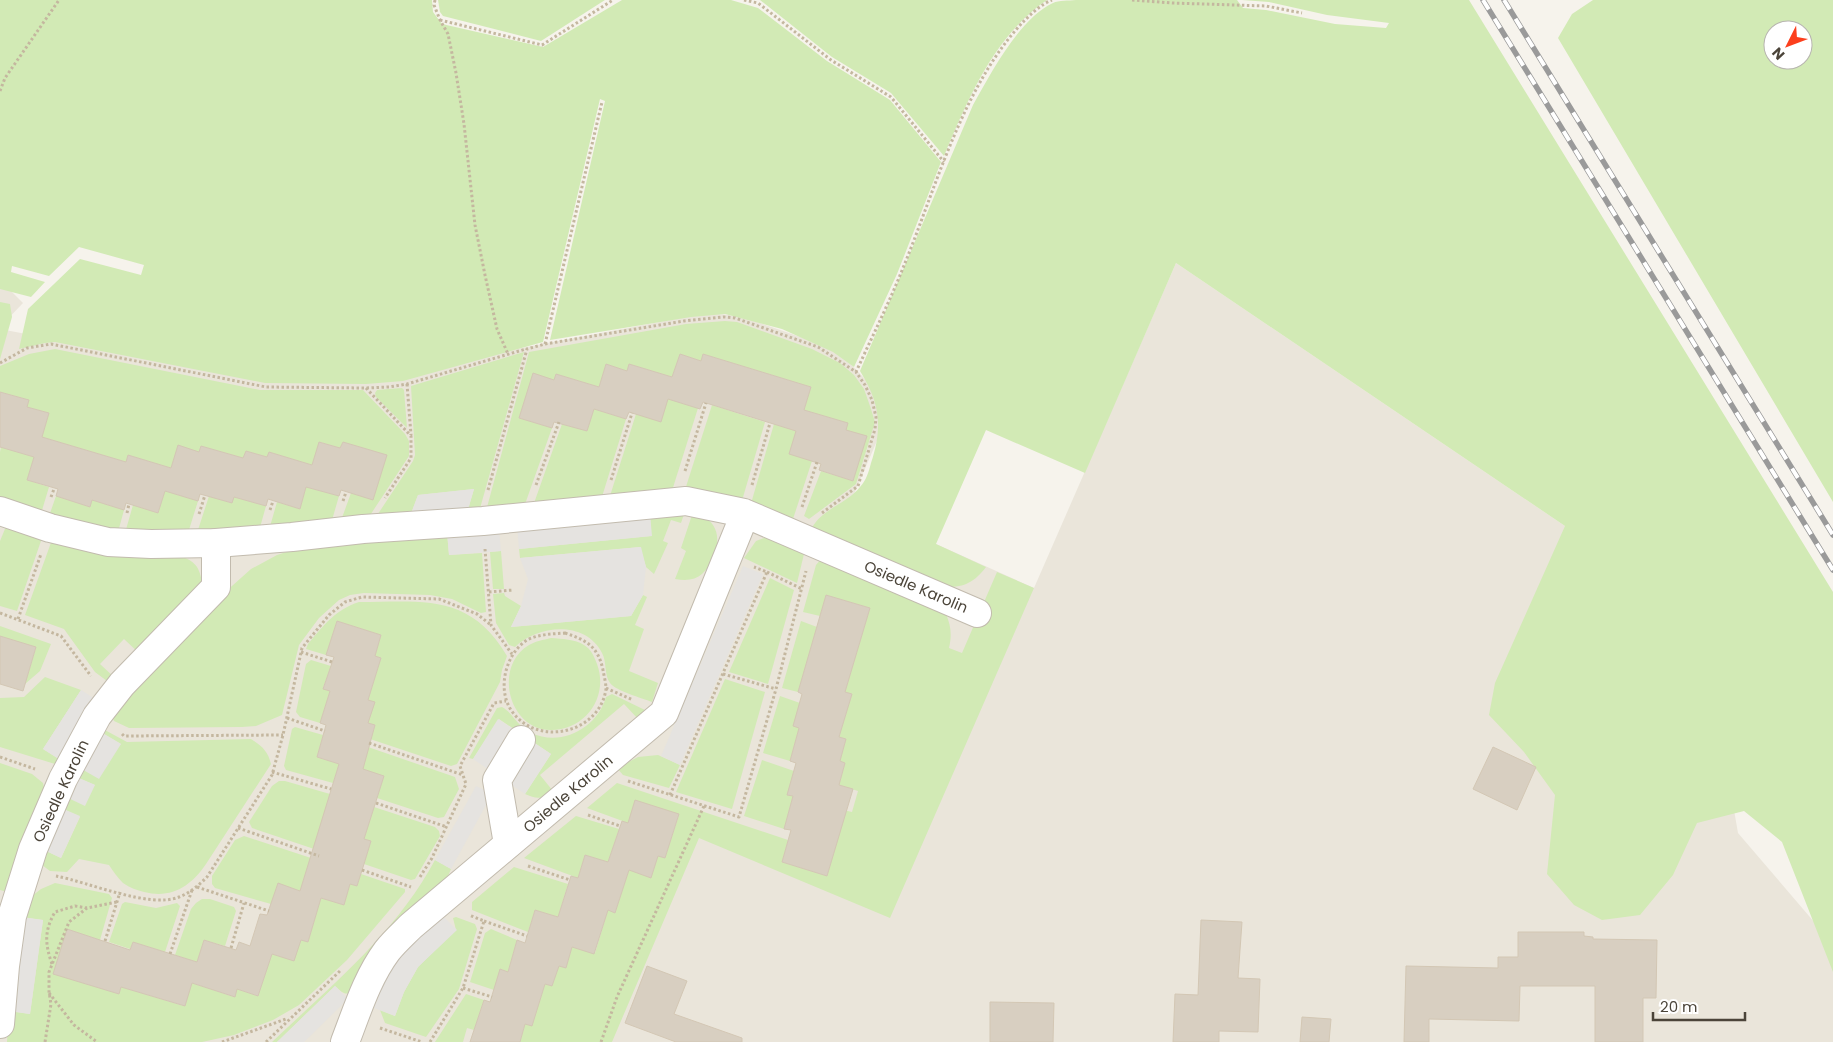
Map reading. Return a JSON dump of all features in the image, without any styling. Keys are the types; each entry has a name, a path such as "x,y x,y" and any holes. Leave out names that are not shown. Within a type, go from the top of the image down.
{"street":[{"name":"Osiedle Karolin","path":"0,511 50,528 108,542 151,544 216,543 363,529 481,521 686,501 744,514 804,535 977,613"},
{"name":"Osiedle Karolin","path":"345,1042 376,967 388,949 412,926 516,854 664,713 744,514"},
{"name":"Osiedle Karolin","path":"0,1024 12,916 34,849 63,779 103,708 122,684 216,588 216,543"},
{"path":"516,854 498,780 521,740"}],"path":[{"path":"0,91 5,78 59,0"},
{"path":"435,0 434,5 448,34 456,73 464,124 475,225 496,329 508,354"},
{"path":"440,20 542,44 613,0"},
{"path":"744,0 757,2 830,60 891,97 944,162"},
{"path":"856,372 903,268 944,162 970,104 989,69 1011,35 1030,15 1050,0"},
{"path":"1132,0 1266,6 1302,13"},
{"path":"546,344 602,102"},
{"path":"0,363 27,348 51,344 266,387 389,387 407,384 546,344 684,321 724,317 736,318 818,348 856,372 868,392 876,417 875,429 858,486 804,535"},
{"path":"491,625 481,521 526,349"},
{"path":"363,529 412,458 407,384"},
{"path":"366,388 411,436"},
{"path":"675,502 706,403"},
{"path":"602,509 632,413"},
{"path":"525,517 559,422"},
{"path":"744,514 770,423"},
{"path":"626,780 738,817 776,689 802,589 804,535 797,522 816,462"},
{"path":"728,555 802,589"},
{"path":"18,620 39,559"},
{"path":"670,794 767,572"},
{"path":"489,592 513,590"},
{"path":"25,876 57,876 158,901 178,898 197,887 206,877 238,828 272,772 283,735 302,648 329,615 345,602 362,597 440,599 477,614 491,625 512,654"},
{"path":"0,613 61,636 103,708 124,736 283,735"},
{"path":"544,634 564,634 584,639 596,650 602,664 606,688 597,709 584,723 567,731 548,732 529,727 514,715 506,701 504,686 507,667 512,654 527,640 544,634"},
{"path":"301,652 332,662"},
{"path":"723,674 776,689"},
{"path":"418,880 432,858 466,784 460,766 494,703 506,701"},
{"path":"287,718 325,731"},
{"path":"369,743 463,775"},
{"path":"0,757 63,779"},
{"path":"272,772 331,789"},
{"path":"376,803 447,827"},
{"path":"601,1042 617,997 704,806"},
{"path":"585,814 620,826"},
{"path":"238,828 319,856"},
{"path":"516,854 570,880"},
{"path":"362,870 414,888 408,895"},
{"path":"197,887 269,911"},
{"path":"170,954 192,890"},
{"path":"105,941 120,892"},
{"path":"52,965 46,947 48,925 55,912 76,906 87,908 117,902"},
{"path":"231,948 244,903"},
{"path":"45,1042 50,1004 50,972 52,965 69,922 87,908"},
{"path":"466,914 527,936"},
{"path":"430,1042 463,988 484,921"},
{"path":"266,1042 289,1018 344,968"},
{"path":"463,988 492,997"},
{"path":"49,992 74,1025 98,1042"},
{"path":"222,1042 289,1018"},
{"path":"374,1026 422,1042"}],"shaded area":[{"path":"1176,263 1565,526 1704,637 1738,833 1833,944 1833,1042 0,1042 0,329 266,380 506,351 707,313 740,316 815,342 844,357 866,380 875,399 883,427 848,508 936,544 1034,588"},
{"path":"0,280 23,303 0,327"},
{"path":"474,489 467,513 409,519 418,495"},
{"path":"650,514 652,536 519,549 517,526"},
{"path":"499,528 501,551 449,555 447,532"},
{"path":"641,547 646,567 643,595 631,616 511,627 521,606 528,579 520,558"},
{"path":"743,566 763,574 680,765 661,756"},
{"path":"81,690 100,702 62,761 43,749"},
{"path":"498,719 551,754 525,794 473,759"},
{"path":"99,731 121,744 99,779 78,767"},
{"path":"74,776 95,785 85,806 64,796"},
{"path":"476,786 492,794 451,869 435,860"},
{"path":"61,808 80,816 61,858 42,849"},
{"path":"441,914 457,930 418,967 404,992 395,1016 374,1008 383,984 403,952"},
{"path":"21,917 43,920 30,1014 9,1011"},
{"path":"335,986 348,999 304,1042 277,1042"}],"green space":[{"path":"0,0 432,0 433,12 442,24 543,47 622,0 731,0 758,8 827,61 890,100 941,162 897,274 854,367 833,352 782,329 725,314 691,317 550,340 605,101 600,99 543,342 403,381 366,384 265,383 55,342 19,349 28,309 80,259 141,275 144,265 79,247 49,276 12,266 11,272 45,282 31,297 0,289"},
{"path":"438,0 605,0 541,41 443,16 440,12"},
{"path":"760,0 1047,0 1028,15 997,50 973,91 944,156 891,93 832,57"},
{"path":"1076,0 1237,0 1243,8 1266,10 1335,24 1386,28 1389,23 1327,15 1269,2 1242,0 1469,0 1833,592 1833,972 1782,842 1744,811 1697,823 1673,875 1640,915 1602,920 1574,905 1547,874 1555,795 1524,752 1489,715 1495,683 1565,526 1176,263 1085,473 986,430 936,544 986,567 972,581 956,587 942,587 810,533 814,525 825,513 854,493 867,476 875,450 878,416 872,394 860,371 973,105 1007,48 1029,21 1053,3"},
{"path":"1593,0 1833,0 1833,502 1558,38 1572,14"},
{"path":"0,302 10,304 12,317 0,359"},
{"path":"737,322 812,349 840,363 854,375 864,389 875,422 856,484 809,519 804,516 821,471 853,481 866,437 846,430 847,423 804,410 811,387 703,354 701,361 680,354 672,377 629,364 627,371 606,364 599,387 556,374 554,380 533,374 519,418 552,428 524,507 486,511 529,352 686,324"},
{"path":"55,349 260,390 363,390 405,434 409,441 409,456 365,523 339,526 351,493 373,499 386,455 343,442 340,448 320,442 312,465 269,452 267,457 246,451 243,458 201,446 199,452 178,446 171,468 128,455 126,462 42,437 49,413 27,407 29,400 0,392 0,366 29,354"},
{"path":"524,352 479,512 467,513 474,489 418,495 409,519 372,523 413,461 415,455 411,386"},
{"path":"402,388 404,390 407,428 376,397 375,393 377,390"},
{"path":"668,399 698,408 671,494 609,499 636,414"},
{"path":"712,405 765,422 741,504 684,493"},
{"path":"594,409 626,419 601,500 533,506 562,424 587,431"},
{"path":"774,424 796,431 812,461 791,525 750,507"},
{"path":"1,447 34,457 27,480 49,487 40,517 0,503"},
{"path":"306,487 339,496 330,527 269,530 277,502 300,509"},
{"path":"165,491 198,501 188,533 125,533 133,505 158,513"},
{"path":"56,496 90,507 92,500 124,510 118,532 48,519"},
{"path":"209,496 231,503 234,497 266,506 259,531 197,533"},
{"path":"685,511 681,523 671,520 663,541 668,543 654,574 646,567 640,547 520,558 519,549 651,536 650,514"},
{"path":"693,512 709,520 715,528 717,543 715,551 711,562 699,576 689,580 675,579 686,551 681,548"},
{"path":"7,524 43,535 17,611 0,606 0,541"},
{"path":"447,532 449,555 482,553 486,612 481,613 452,599 430,595 364,593 350,595 339,600 319,618 299,645 282,715 256,726 242,727 129,728 114,721 111,714 223,594 251,569 277,555 305,546"},
{"path":"772,535 804,547 797,583 744,558 756,541"},
{"path":"53,537 176,555 191,561 199,571 202,582 141,655 124,639 100,664 117,680 107,681 95,672 64,629 25,615"},
{"path":"501,551 504,589 493,589 490,552"},
{"path":"821,559 946,614 951,639 949,648 962,653 997,572 1034,588 890,918 699,838 612,1042 520,1042 525,1024 532,1025 545,984 552,986 559,966 566,968 572,947 595,953 608,910 615,913 629,870 651,877 658,856 665,858 679,815 628,823 587,808 617,783 788,840 782,862 827,876 840,831 839,809 852,812 858,791 839,785 845,763 840,761 846,739 839,737 852,694 845,692 870,608 826,595 820,616 803,612 816,565"},
{"path":"770,578 794,590 768,684 729,672"},
{"path":"504,593 505,596 521,606 511,627 631,616 643,595 647,597 635,625 644,629 629,671 658,683 652,702 613,686 607,676 602,653 594,642 584,635 561,629 536,634 515,647 509,645 496,623 493,594"},
{"path":"359,602 424,602 443,605 461,611 477,621 493,636 507,656 500,682 457,764 451,766 370,739 375,725 368,723 374,702 368,700 381,658 375,656 381,635 337,621 326,655 306,649 308,644 330,619 343,609"},
{"path":"801,621 817,627 798,692 782,688"},
{"path":"0,626 51,644 40,671 25,684 36,648 0,636"},
{"path":"551,638 573,640 590,651 597,664 600,688 592,709 584,718 564,728 551,730 536,727 524,720 516,709 510,695 509,681 511,667 518,655 529,645"},
{"path":"311,660 331,666 323,688 330,691 320,723 300,717 296,712 306,664"},
{"path":"45,677 81,690 43,749 62,761 55,764 0,747 0,698 24,697"},
{"path":"725,679 765,692 732,809 676,792"},
{"path":"612,694 647,711 639,720 624,704 540,775 553,791 546,796 536,798 525,794 551,754 499,719 473,759 469,758 497,708 502,707 522,727 531,733 555,738 577,732 586,726 595,718 606,697"},
{"path":"780,696 800,703 799,728 790,761 763,753"},
{"path":"295,727 323,735 317,757 339,764 333,783 286,770 284,766 292,729"},
{"path":"103,729 127,742 251,739 268,756 271,764 206,864 194,879 180,889 163,894 141,891 123,883 109,865 79,859 67,872 50,871 42,865 44,850 61,858 80,817 61,808 64,796 95,785 74,776 121,744 99,731"},
{"path":"368,747 455,777 459,789 444,817 438,818 377,798 384,776 361,769"},
{"path":"658,755 680,765 669,788 623,775 617,768 638,757"},
{"path":"762,760 794,771 788,795 793,796 784,829 744,816"},
{"path":"0,763 32,774 43,783 46,796 11,893 0,890"},
{"path":"279,781 330,794 320,851 252,828 249,822 272,786"},
{"path":"374,807 435,827 439,831 440,836 415,879 411,880 364,864 371,841 364,839"},
{"path":"576,816 619,829 608,862 585,855 578,878 524,858"},
{"path":"244,836 311,858 300,891 278,884 271,904 215,888 212,884 212,876 235,840"},
{"path":"435,860 451,869 446,881 353,992 341,992 335,986 277,1042 272,1042 339,979 382,935 419,886"},
{"path":"514,867 568,884 558,917 535,910 528,932 472,910 472,902"},
{"path":"361,874 405,889 405,892 347,960 299,1005 273,1020 234,1035 202,1042 7,1042 9,1011 30,1014 43,920 21,917 32,896 41,889 55,883 109,894 112,898 100,940 67,929 54,974 119,994 121,987 184,1006 192,983 234,997 237,989 258,996 272,954 294,960 301,940 308,942 321,898 344,905 350,884 357,886"},
{"path":"202,899 210,899 234,907 236,911 225,946 204,940 197,962 175,955 191,909"},
{"path":"125,902 156,908 177,903 180,906 165,952 133,942 130,949 109,942 122,904"},
{"path":"456,917 475,924 477,929 459,989 426,1037 385,1023 380,1010 395,1016 404,992 418,967 456,930 453,918"},
{"path":"491,929 517,940 508,972 501,969 494,990 470,982 485,933"},
{"path":"466,994 484,1000 474,1030 467,1028 463,1042 435,1042"}],"building":[{"path":"680,354 701,361 703,354 811,387 804,410 848,423 846,430 867,436 853,481 819,470 821,464 789,454 796,431 703,402 700,409 668,399 661,422 629,412 626,419 594,409 587,431 554,422 552,428 519,418 533,373 554,380 556,374 599,387 606,364 627,371 629,364 672,377"},
{"path":"0,392 29,400 27,407 49,413 42,437 126,462 128,455 171,468 178,445 199,452 201,446 243,458 246,451 267,457 269,452 312,465 319,442 340,448 343,442 387,455 373,500 341,490 339,496 306,487 300,509 268,499 266,506 234,497 232,503 200,494 198,501 165,491 158,513 126,503 124,510 92,500 90,507 56,496 58,489 27,480 34,457 0,447"},
{"path":"826,595 870,608 845,692 852,694 839,737 846,739 840,761 845,763 839,785 853,789 827,876 782,862 791,830 784,829 793,796 787,795 796,763 790,761 799,728 793,726 802,694 798,692"},
{"path":"337,621 381,635 375,656 381,658 368,700 375,702 368,723 375,725 363,769 384,776 364,839 371,841 364,864 357,886 350,884 344,905 321,898 308,942 301,940 294,961 272,954 258,996 237,989 235,997 192,983 185,1006 121,987 119,994 53,974 67,929 130,950 133,942 197,962 204,940 236,950 239,942 250,946 260,914 267,915 278,883 300,891 339,764 317,757 326,725 320,723 330,691 323,689 334,657 326,655"},
{"path":"0,636 36,647 23,691 0,684"},
{"path":"1493,747 1536,767 1517,810 1473,789"},
{"path":"635,800 679,814 665,858 658,856 651,878 629,870 615,913 608,910 594,954 572,947 566,968 559,966 552,986 545,984 532,1026 525,1024 520,1042 470,1042 484,1000 490,1002 500,969 508,972 517,940 525,943 535,910 558,917 571,876 578,878 585,855 608,862 622,821 628,823"},
{"path":"1201,920 1242,922 1238,978 1260,979 1258,1032 1219,1031 1219,1042 1173,1042 1175,994 1198,995"},
{"path":"1518,932 1584,932 1584,936 1593,937 1593,939 1657,940 1656,998 1643,998 1643,1042 1595,1042 1595,986 1520,986 1519,1021 1429,1019 1429,1042 1404,1042 1406,966 1498,968 1498,957 1518,957"},
{"path":"647,966 687,981 674,1014 742,1038 742,1042 676,1042 625,1023"},
{"path":"990,1002 1054,1003 1053,1042 990,1042"},
{"path":"1302,1017 1331,1019 1329,1042 1300,1042"}],"railway":[{"path":"1483,0 1833,570"},
{"path":"1504,0 1833,535"}]}
